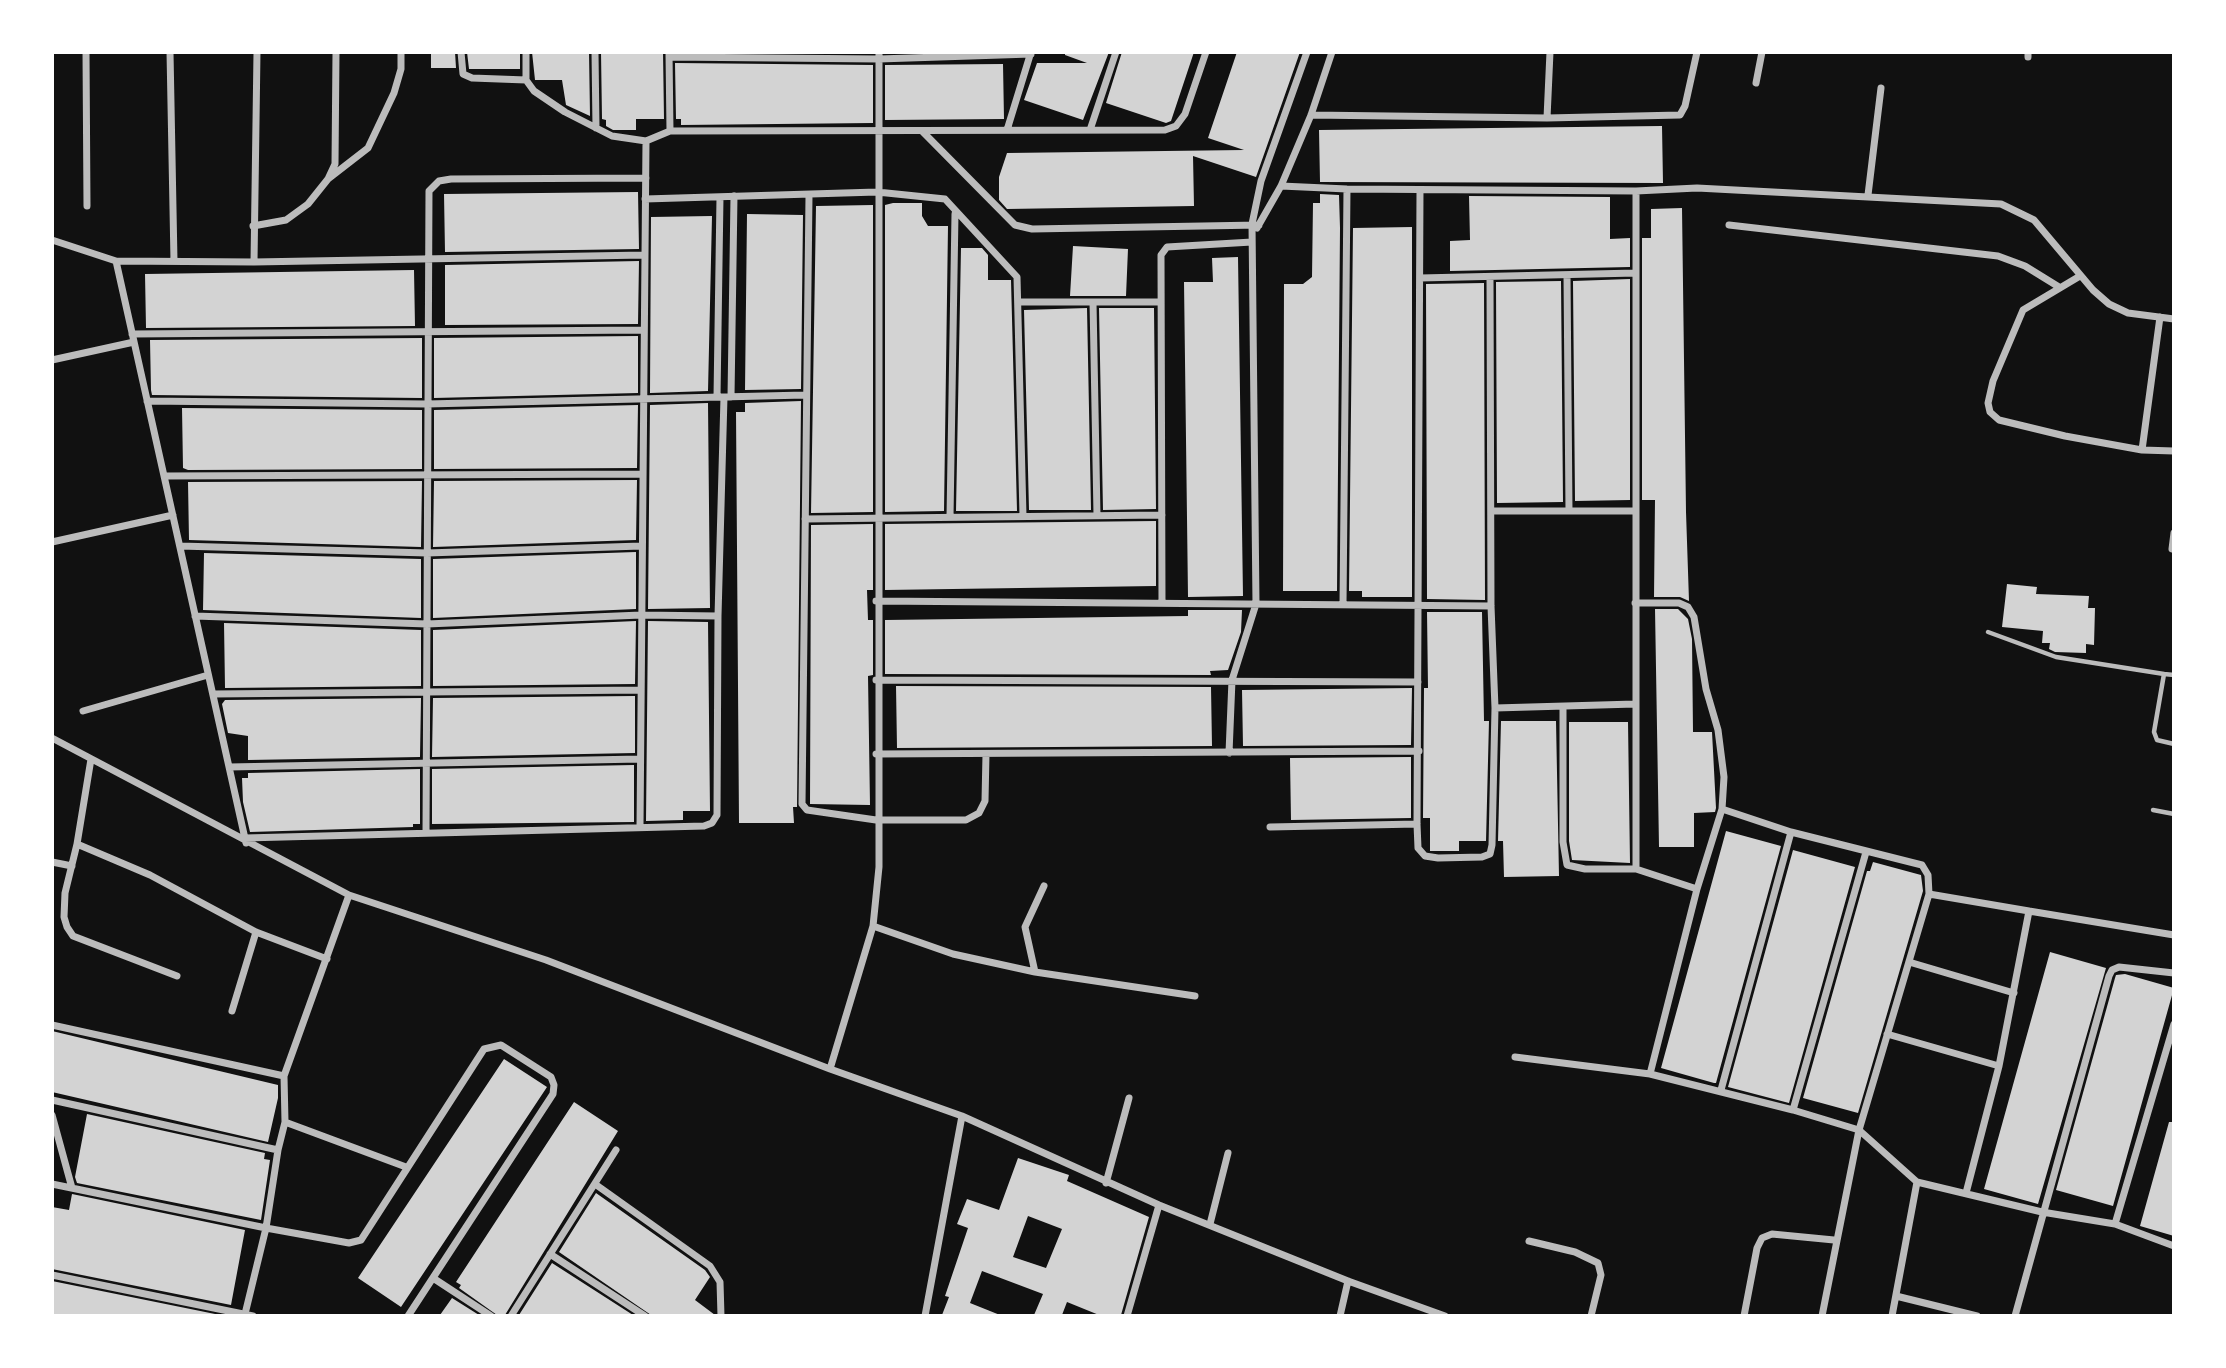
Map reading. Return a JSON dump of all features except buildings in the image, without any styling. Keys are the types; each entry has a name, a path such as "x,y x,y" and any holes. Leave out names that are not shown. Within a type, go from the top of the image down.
{"street":[{"path":"86,52 87,206"},
{"path":"170,52 174,261"},
{"path":"254,262 257,52"},
{"path":"328,179 335,164 336,52"},
{"path":"253,226 286,220 308,204 328,179 368,148 394,93 401,69 401,52"},
{"path":"461,52 463,74 472,78 526,80"},
{"path":"526,52 526,80 534,91 565,112 612,136 646,141 670,131 1166,130 1176,126 1185,114 1206,52"},
{"path":"595,52 596,128"},
{"path":"1090,130 1116,52"},
{"path":"1229,752 1232,680 1256,604 1253,239 1261,181 1307,52"},
{"path":"1256,225 1281,186 1311,115 1332,52"},
{"path":"1547,118 1550,52"},
{"path":"1311,115 1547,118 1680,115 1685,106 1697,52"},
{"path":"1756,83 1762,52"},
{"path":"670,131 669,55 879,56 1031,53 1007,130"},
{"path":"830,1069 873,926 878,867 876,518 879,56"},
{"path":"1868,195 1881,88"},
{"path":"922,131 1015,225 1032,229 1256,225"},
{"path":"640,827 646,141"},
{"path":"426,834 428,202 432,186 439,181 646,178"},
{"path":"1281,186 1348,190 1636,191 1697,188 2001,204 2034,220 2080,276 2109,303 2129,313 2174,319"},
{"path":"1343,605 1348,190"},
{"path":"1420,190 1417,824 1418,848 1425,856 1472,859 1490,854 1495,708 1491,606 1493,511 1490,276"},
{"path":"1636,191 1636,869"},
{"path":"645,199 877,192 945,199 955,214 1017,277 1020,302 1023,516"},
{"path":"246,841 704,826 712,823 718,815 718,616 724,397 734,196"},
{"path":"809,196 802,804 807,810 876,820 966,820 979,813 985,801 986,754"},
{"path":"720,197 724,397"},
{"path":"950,517 955,214"},
{"path":"1729,225 1998,256 2025,266 2060,286"},
{"path":"1162,603 1161,255 1167,247 1253,239"},
{"path":"52,240 116,261 254,262 645,255"},
{"path":"116,261 246,841"},
{"path":"1420,278 1636,273"},
{"path":"1567,275 1569,511"},
{"path":"2080,276 2023,310 1993,381 1988,403 1990,412 1999,420 2142,450 2174,451"},
{"path":"1020,302 1161,302"},
{"path":"1093,302 1097,515"},
{"path":"2142,450 2160,317"},
{"path":"52,360 133,338 643,330"},
{"path":"147,401 427,404 642,401 805,395"},
{"path":"164,476 641,474"},
{"path":"1493,511 1635,511"},
{"path":"52,542 173,515"},
{"path":"805,519 1161,515"},
{"path":"2172,549 2174,533"},
{"path":"180,546 427,553 641,546"},
{"path":"876,601 1491,606"},
{"path":"1635,603 1679,603 1688,607 1694,617 1706,689 1718,730 1724,777 1722,809 1697,889 1650,1074"},
{"path":"195,616 427,624 641,615 718,616"},
{"path":"83,711 208,675"},
{"path":"877,680 1418,682"},
{"path":"212,694 641,691"},
{"path":"1495,708 1635,704"},
{"path":"1563,707 1563,842 1567,865 1585,869 1636,869 1697,889"},
{"path":"52,738 349,895 546,960 830,1069 962,1116 1159,1205 1348,1281 1445,1315"},
{"path":"876,754 1419,751"},
{"path":"91,759 78,844 65,893 64,917 73,936 177,976"},
{"path":"229,767 640,759"},
{"path":"1722,809 1791,832 1922,865 1928,875 1929,894 1859,1130 1822,1315"},
{"path":"1270,827 1417,824"},
{"path":"1721,1090 1791,832"},
{"path":"78,844 150,875 256,932 327,959"},
{"path":"1793,1110 1866,852"},
{"path":"52,862 72,866"},
{"path":"1035,972 1025,927 1044,886"},
{"path":"1929,894 2174,935"},
{"path":"52,1275 249,1315 285,1122 284,1076 349,895"},
{"path":"1966,1193 1999,1066 2029,911"},
{"path":"873,926 953,954 1035,972 1195,996"},
{"path":"232,1011 256,932"},
{"path":"1909,962 2014,993"},
{"path":"2015,1315 2112,970 2119,967 2174,973"},
{"path":"2115,1224 2174,1024"},
{"path":"52,1025 284,1076"},
{"path":"1887,1034 1999,1066"},
{"path":"52,1184 266,1228 349,1243 361,1240 484,1049 501,1045 551,1077 553,1094 408,1315"},
{"path":"1515,1056 1650,1074 1793,1110 1859,1130 1917,1182 2042,1212 2115,1224 2174,1246"},
{"path":"1106,1182 1129,1098"},
{"path":"52,1100 278,1150"},
{"path":"52,1115 72,1188"},
{"path":"925,1315 962,1116"},
{"path":"285,1122 406,1167"},
{"path":"511,1315 616,1150"},
{"path":"1210,1224 1228,1153"},
{"path":"1892,1315 1917,1182"},
{"path":"595,1184 710,1266 720,1282 721,1315"},
{"path":"1127,1315 1159,1205"},
{"path":"1744,1315 1757,1248 1762,1238 1772,1234 1835,1240"},
{"path":"1529,1241 1575,1252 1598,1263 1601,1275 1591,1315"},
{"path":"550,1254 645,1315"},
{"path":"433,1278 491,1315"},
{"path":"1340,1315 1348,1281"},
{"path":"1896,1296 1977,1315"}],"lane":[{"path":"1989,632 2056,657 2174,675"},
{"path":"2164,674 2154,732 2157,740 2174,744"},
{"path":"2152,810 2174,814"}]}
